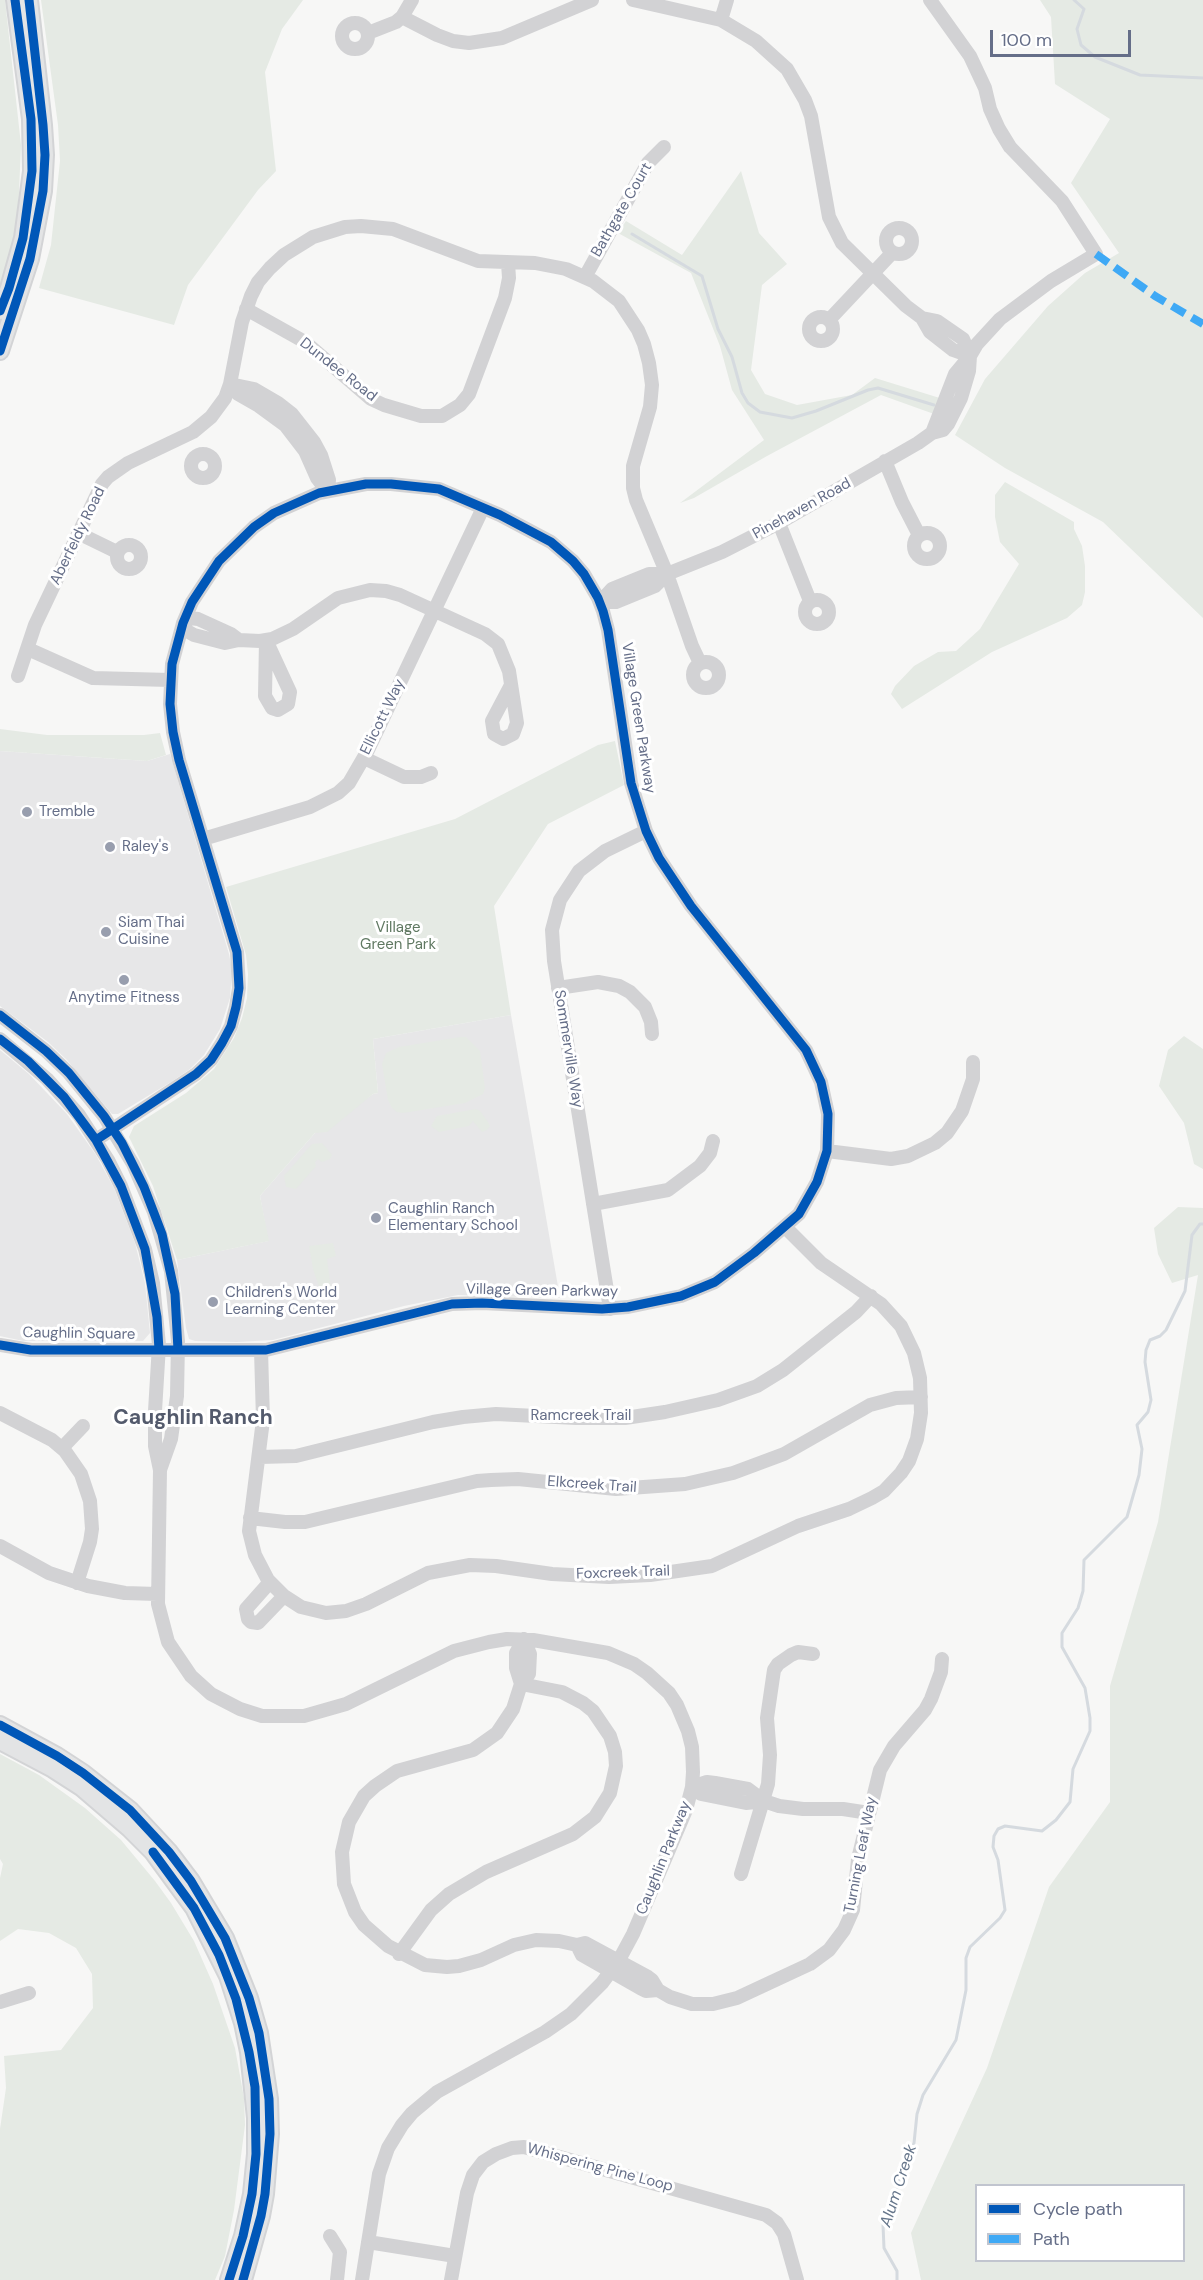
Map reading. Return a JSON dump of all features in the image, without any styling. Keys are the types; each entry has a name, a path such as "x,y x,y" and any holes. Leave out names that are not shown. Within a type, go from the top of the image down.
{"main road":[{"path":"0,311 9,288 22,238 32,171 31,119 15,0"},
{"path":"0,351 30,259 43,191 45,155 43,125 29,0"},
{"path":"0,1725 65,1761 110,1792 130,1810 169,1852 191,1881 209,1908 229,1947 249,1998 259,2033 269,2099 269,2153 265,2194 243,2280"},
{"path":"0,1741 53,1769 81,1787 153,1852 194,1908 228,1976 243,2022 249,2052 256,2118 256,2154 252,2194 243,2236 229,2280"}],"street":[{"path":"368,33 386,27 402,17 412,0"},
{"path":"402,17 436,35 453,41 469,43 502,38 592,0"},
{"path":"633,0 721,20 739,29 773,55 796,82 805,100 815,133 829,217 842,243 872,274 922,318 937,321 963,339 970,356"},
{"path":"721,20 727,0"},
{"name":"Pinehaven Road","path":"600,602 612,589 649,574 667,574 712,557 779,523 932,434 955,374 977,344 1000,319 1051,281 1096,254 1062,201 1010,147 999,129 970,56 930,0"},
{"name":"Bathgate Court","path":"585,277 648,163 664,147"},
{"name":"Aberfeldy Road","path":"18,676 35,625 97,492 108,477 128,463 187,435 212,417 225,398 246,309 258,282 284,255 313,237 345,227 377,226 393,229 463,256 491,262 552,266 593,281 619,301 638,330 647,354 652,385 650,407 633,466 633,488 642,519 667,574 700,663"},
{"path":"830,320 892,253"},
{"name":"Dundee Road","path":"246,309 305,342 371,399 421,416 442,416 460,405 469,394 505,298 509,278 508,263"},
{"path":"230,384 238,394 285,425 305,450 317,478 327,491"},
{"path":"187,435 197,454"},
{"path":"885,461 919,535"},
{"name":"Village Green Parkway","path":"96,1140 196,1074 211,1060 231,1026 239,988 238,960 172,732 170,680 183,623 205,579 235,544 274,513 327,491 366,484 414,485 448,492 535,532 564,552 584,574 600,602 608,630 631,783 646,831 659,858 679,889 806,1050 814,1065 826,1098 829,1131 827,1151 813,1190 799,1214 730,1272 700,1289 654,1303 610,1309 482,1303 452,1304 261,1350 159,1350"},
{"name":"Ellicott Way","path":"202,838 324,801 349,783 364,758 483,508"},
{"path":"779,523 810,601"},
{"path":"78,533 117,552"},
{"path":"183,623 187,631 194,635 225,643 238,640 266,640 288,632 324,606 353,592 386,591 400,595 492,638 503,652 511,686"},
{"path":"28,649 93,678 170,680"},
{"path":"364,758 404,777 421,777 431,774"},
{"name":"Sommerville Way","path":"610,1309 558,988 552,930 560,900 579,871 591,860 646,831"},
{"path":"558,988 598,982 620,986 630,992 645,1007 651,1022 652,1034"},
{"name":"Caughlin Parkway","path":"0,1015 46,1051 69,1073 113,1130 144,1187 162,1234 175,1294 178,1350 177,1396 171,1439 160,1470"},
{"name":"Caughlin Parkway","path":"0,1039 53,1085 79,1115 96,1140 121,1186 145,1249 154,1294 159,1350 155,1411 155,1446 160,1470 157,1594 168,1642 190,1676 224,1702 262,1716 294,1718 346,1704 454,1651 489,1642 524,1640 608,1653 634,1664 658,1683 677,1705 688,1731 693,1758 692,1787 682,1820 633,1934 615,1966 582,2005 557,2024 437,2092 412,2113 394,2136 383,2160 362,2280"},
{"path":"827,1151 891,1159 908,1156 929,1147 947,1133 962,1111 973,1079 973,1062"},
{"path":"593,1204 668,1190 700,1166 710,1153 713,1141"},
{"name":"Foxcreek Trail","path":"261,1350 264,1402 260,1456 249,1531 255,1556 270,1582 284,1596 301,1607 313,1611 336,1613 356,1608 428,1574 470,1565 496,1566 552,1574 609,1577 651,1575 711,1566 798,1526 861,1504 884,1491 901,1473 914,1449 920,1427 921,1397 918,1364 910,1340 891,1314 871,1296 821,1263 785,1227"},
{"name":"Ramcreek Trail","path":"260,1456 296,1456 433,1422 463,1417 496,1414 596,1419 625,1418 718,1400 757,1386 783,1370 856,1312 871,1296"},
{"name":"Caughlin Square","path":"0,1345 31,1350 159,1350"},
{"name":"Elkcreek Trail","path":"250,1518 305,1522 490,1480 518,1479 616,1489 685,1484 733,1473 784,1454 870,1405 896,1398 921,1397"},
{"path":"0,1413 35,1430 62,1448 81,1474 91,1508 90,1542 77,1583"},
{"path":"62,1448 83,1426"},
{"path":"0,1546 49,1573 77,1583 104,1590 157,1594"},
{"path":"270,1582 246,1609 248,1619 258,1623 284,1596"},
{"name":"Turning Leaf Way","path":"524,1640 531,1654 529,1674 521,1684 506,1722 485,1743 459,1756 408,1767 391,1774 364,1796 349,1822 344,1837 341,1868 349,1899 364,1925 376,1937 399,1954 425,1965 447,1967 481,1960 525,1942 547,1940 578,1945 590,1944 646,1991 658,1990 681,2002 702,2005 724,2002 803,1968 819,1958 840,1936 853,1910 858,1859 880,1770 894,1746 925,1710 941,1672 942,1659"},
{"path":"741,1874 764,1801 770,1755 767,1708 774,1670 778,1664 798,1652 813,1654"},
{"path":"399,1954 431,1911 458,1887 504,1863 573,1834 595,1817 610,1793 616,1766 615,1752 610,1736 593,1711 562,1692 521,1684"},
{"path":"692,1787 701,1794 746,1803 764,1801 791,1808 843,1809 869,1813"},
{"path":"0,2002 29,1993"},
{"name":"Whispering Pine Loop","path":"451,2280 467,2193 474,2172 483,2162 496,2154 512,2148 524,2147 766,2215 777,2223 784,2234 797,2280"},
{"path":"330,2236 340,2252 337,2280"},
{"path":"368,2242 455,2256"}],"shaded area":[{"path":"0,751 147,761 170,754 229,954 232,969 230,998 220,1029 204,1055 190,1069 118,1114 112,1114 67,1060 48,1042 0,1006"},
{"path":"511,1015 560,1298 458,1295 404,1306 273,1340 237,1342 189,1339 177,1260 268,1241 260,1196 315,1133 373,1094 378,1093 373,1039"},
{"path":"0,1050 29,1074 67,1114 96,1155 114,1188 135,1243 145,1283 150,1333 143,1341 23,1341 0,1336"}],"green space":[{"path":"0,0 5,0 21,145 18,216 12,251 0,288"},
{"path":"41,0 303,0 282,29 265,72 276,171 258,190 188,285 174,325 39,288 51,245 60,161 58,125"},
{"path":"1040,0 1203,0 1203,618 1103,522 1005,468 955,435 985,379 1048,306 1085,273 1119,253 1071,183 1110,119 1055,84 1051,17"},
{"path":"741,171 759,233 787,264 762,285 751,370 765,394 797,405 852,395 875,378 943,399 934,414 881,395 694,498 680,503 764,440 732,390 720,346 691,273 618,233 626,221 682,255"},
{"path":"1005,482 1074,522 1074,529 1082,546 1085,566 1085,592 1082,605 1067,618 992,652 902,709 891,694 895,686 914,666 938,652 956,651 980,629 1019,564 1000,542 995,517 995,495"},
{"path":"0,729 47,735 160,733 166,755 147,761 0,751"},
{"name":"Village Green Park","path":"615,741 624,785 548,824 494,906 511,1015 373,1039 378,1093 373,1094 327,1132 315,1133 260,1196 269,1241 177,1260 153,1186 129,1137 134,1126 186,1093 214,1069 234,1038 242,1018 247,998 246,955 226,887 455,819 598,745"},
{"path":"1184,1036 1203,1049 1203,1169 1194,1164 1184,1123 1159,1086 1168,1050"},
{"path":"466,1037 480,1051 485,1088 483,1094 465,1103 403,1113 392,1108 388,1100 382,1064 386,1053 399,1047"},
{"path":"476,1109 488,1122 490,1126 487,1130 482,1132 473,1121 469,1126 439,1132 431,1126 437,1116"},
{"path":"322,1143 332,1155 330,1159 322,1162 318,1159 315,1162 316,1166 296,1189 286,1187 284,1176 312,1144"},
{"path":"1178,1207 1203,1208 1203,2280 921,2280 911,2233 987,2068 1049,1887 1110,1802 1110,1686 1158,1522 1198,1275 1172,1283 1158,1254 1154,1228"},
{"path":"333,1243 336,1256 327,1259 331,1289 319,1287 309,1246"},
{"path":"0,1754 39,1775 85,1808 121,1840 171,1903 194,1941 213,1984 235,2048 244,2098 245,2125 234,2210 225,2256 215,2280 0,2280 0,2129 6,2088 4,2056 61,2050 93,2008 92,1974 76,1948 49,1933 18,1929 0,1941 0,1878 3,1864 0,1859"}],"waterway":[{"path":"1074,0 1084,9 1077,29 1081,45 1095,57 1140,75 1203,78"},
{"path":"632,234 702,276 718,329 732,357 742,393 748,403 760,412 792,418 878,388 934,405"},
{"name":"Alum Creek","path":"897,2280 897,2271 884,2248 883,2225 891,2213 899,2181 914,2143 917,2114 923,2095 956,2040 966,1990 966,1958 970,1947 1000,1918 1005,1910 998,1860 993,1847 994,1836 998,1829 1005,1826 1042,1831 1056,1820 1070,1802 1073,1769 1090,1731 1090,1718 1085,1688 1062,1647 1062,1633 1078,1608 1083,1591 1084,1560 1127,1517 1139,1475 1142,1449 1137,1425 1148,1412 1151,1400 1145,1362 1146,1350 1150,1340 1160,1336 1166,1330 1185,1291 1192,1235 1200,1224 1203,1224"}],"marked path":[{"path":"1096,254 1155,296 1203,324"}],"cycle path":[{"path":"0,311 23,238 32,171 31,119 15,0"},
{"path":"0,351 30,259 43,191 45,155 43,125 29,0"},
{"path":"0,1345 31,1350 266,1350 452,1304 482,1303 602,1309 628,1307 681,1296 715,1282 754,1253 799,1214 817,1182 827,1151 828,1114 821,1082 806,1050 691,906 659,858 646,831 631,783 608,630 603,611 584,574 551,542 500,515 439,489 366,484 319,493 274,513 254,527 219,561 192,602 183,623 172,664 170,704 179,760 237,952 239,988 236,1007 231,1026 211,1060 196,1074 96,1140"},
{"path":"0,1015 46,1051 69,1073 104,1116 122,1143 144,1187 162,1234 175,1294 178,1350"},
{"path":"0,1039 28,1061 64,1097 96,1140 121,1186 145,1249 157,1317 159,1350"},
{"path":"0,1725 57,1756 130,1810 169,1852 191,1881 225,1938 249,1998 259,2033 269,2099 270,2134 265,2194 243,2280"},
{"path":"153,1852 194,1908 219,1955 236,1999 249,2052 255,2087 256,2154 252,2194 243,2236 229,2280"}],"place":[{"name":"Tremble","path":"27,812"},
{"name":"Raley's","path":"110,847"},
{"name":"Siam Thai Cuisine","path":"106,932"},
{"name":"Anytime Fitness","path":"124,980"},
{"name":"Caughlin Ranch Elementary School","path":"376,1218"},
{"name":"Children's World Learning Center","path":"213,1302"}],"district":[{"name":"Caughlin Ranch","path":"193,1418"}]}
